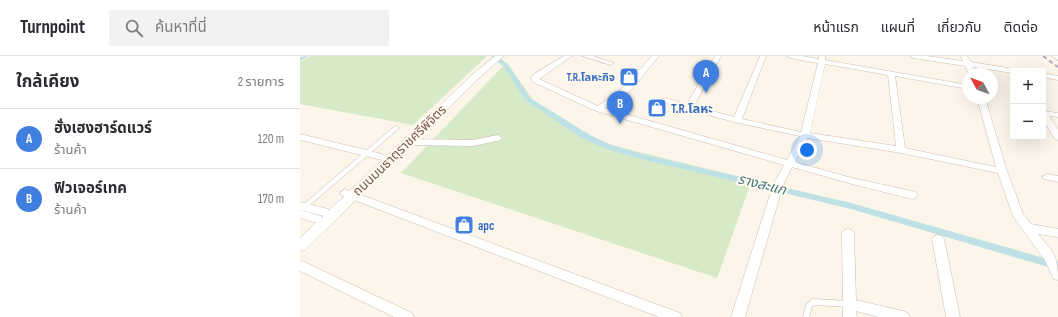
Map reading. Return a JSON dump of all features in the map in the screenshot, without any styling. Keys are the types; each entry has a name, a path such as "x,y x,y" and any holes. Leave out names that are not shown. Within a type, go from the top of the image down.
{"street":[{"path":"568,56 535,78 536,80 599,109 631,119 852,181 912,195"},
{"path":"585,56 611,62"},
{"path":"599,109 628,88 656,56"},
{"path":"690,106 718,56"},
{"path":"737,120 763,56"},
{"path":"790,56 822,59 890,74 962,86"},
{"path":"912,56 1010,70"},
{"path":"964,56 971,68"},
{"name":"ถนนมนธาตุราชศรีพิจิตร","path":"300,246 382,157 484,64 499,57"},
{"path":"738,317 778,185 791,164 805,135 822,59"},
{"name":"ถนนมนธาตุราชศรีพิจิตร","path":"300,235 408,142 484,64"},
{"path":"890,74 901,150"},
{"path":"1046,76 1058,78"},
{"path":"665,100 737,120 805,135 901,150 1002,170"},
{"path":"983,104 1002,170 1018,216 1049,256 1058,275"},
{"path":"1046,113 1058,115"},
{"path":"1046,118 1058,137"},
{"path":"300,137 382,157"},
{"path":"408,142 473,143 498,138"},
{"path":"1048,177 1058,179"},
{"path":"349,194 675,317"},
{"path":"301,209 321,216"},
{"path":"1027,228 1058,233"},
{"path":"848,233 850,310 903,317"},
{"path":"938,239 953,317"},
{"path":"300,265 407,317"}],"lane":[{"path":"301,209 396,128"},
{"path":"806,317 808,306 813,302 820,302 850,310"}],"green space":[{"path":"311,56 487,56 413,125 300,104 300,62"},
{"path":"507,62 533,100 603,143 752,180 717,278 401,173"}],"waterway":[{"path":"300,59 306,56"},
{"name":"รางสะแก","path":"494,56 506,66 527,99 585,136 606,146 641,156 851,206 1058,266"}],"railway":[{"path":"1043,56 1058,67"}],"place":[{"name":"T.R.โลหะกิจ","path":"629,77"},
{"name":"ฮั่งเฮงฮาร์ดแวร์","path":"706,93"},
{"name":"T.R.โลหะ","path":"657,108"},
{"name":"ฟิวเจอร์เทค","path":"620,124"},
{"name":"apc","path":"464,225"}]}
